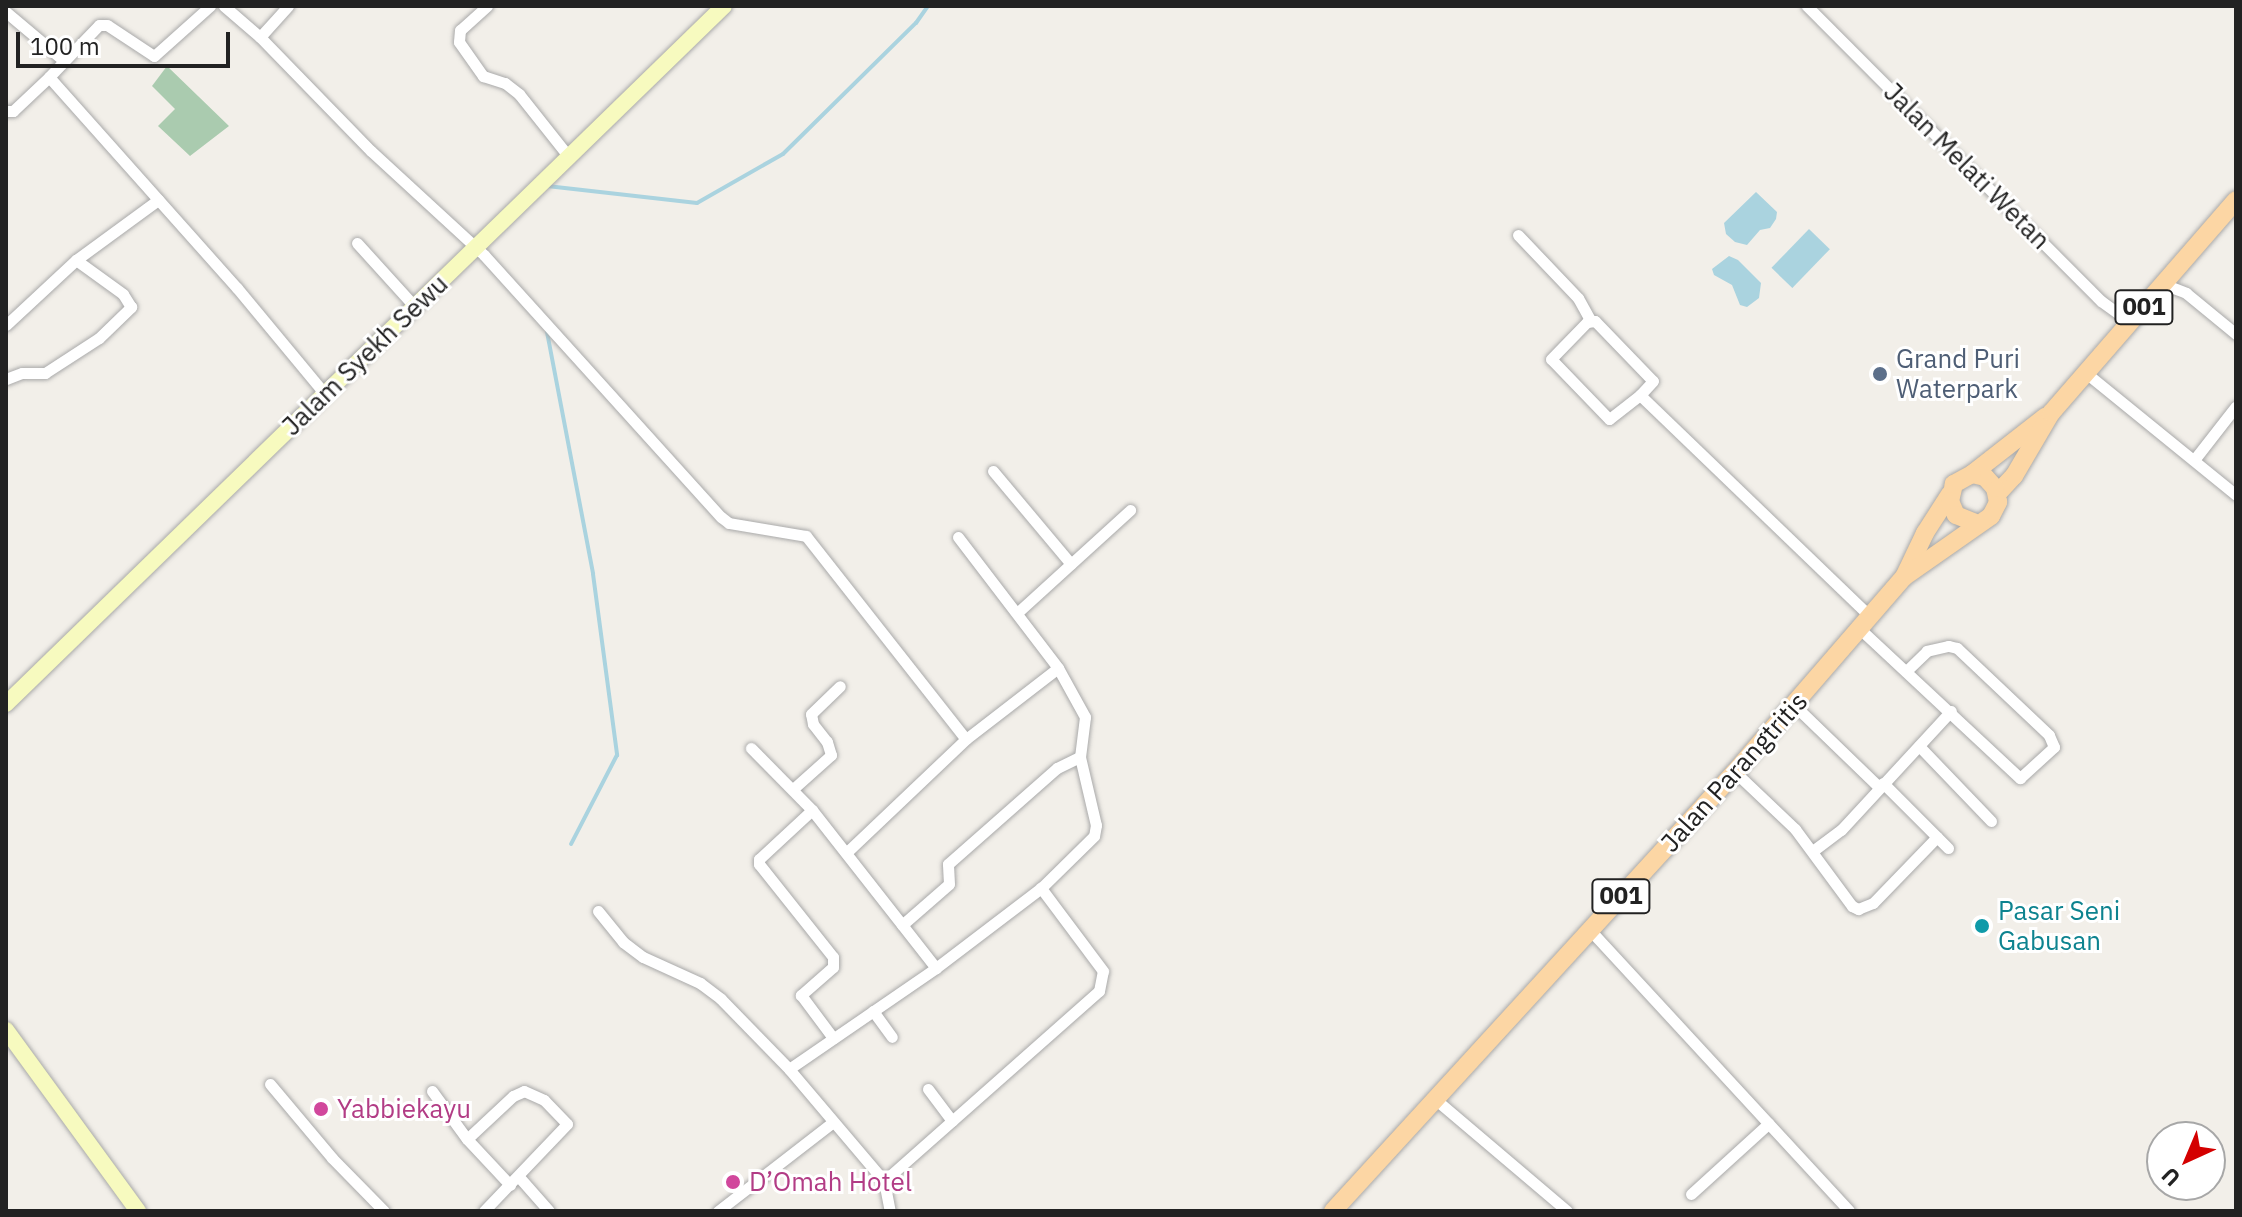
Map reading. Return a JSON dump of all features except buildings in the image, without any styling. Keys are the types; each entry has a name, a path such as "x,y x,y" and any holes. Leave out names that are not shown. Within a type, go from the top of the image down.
{"main road":[{"name":"001","path":"1976,523 1995,510 1997,494 2014,476 2051,413 2236,200"},
{"name":"001","path":"1950,494 1958,480 1972,474 2051,413"},
{"path":"1972,474 1985,477 1997,494"},
{"name":"Jalan Parangtritis","path":"1333,1211 1735,772 1865,623 1904,577 1925,533 1950,494"},
{"path":"1950,494 1956,515 1976,523"},
{"name":"Jalan Parangtritis","path":"1904,577 1945,550 1976,523"}],"street":[{"path":"6,111 13,111 96,27 103,25 154,56 210,6"},
{"path":"224,6 260,37 371,151 479,251 721,517 729,523 806,536 966,739"},
{"path":"260,37 288,6"},
{"path":"487,6 460,30 459,42 483,76 505,83 519,94 569,157"},
{"name":"Jalam Syekh Sewu","path":"6,704 415,307 479,251 569,157 724,6"},
{"name":"Jalan Melati Wetan","path":"1807,6 2101,301 2130,322"},
{"path":"6,12 63,60"},
{"path":"49,77 325,394"},
{"path":"6,325 76,260 158,200"},
{"path":"1518,235 1578,298 1591,321 1653,381 1609,419 1551,362 1553,356 1591,321"},
{"path":"357,243 415,307"},
{"path":"6,379 22,373 45,373 99,338 131,307 123,294 76,260"},
{"path":"2163,284 2186,293 2236,334"},
{"path":"2086,373 2236,495"},
{"path":"1640,395 1865,623 1906,671 2020,778 2054,744 2049,735 1957,648 1948,646 1927,651 1906,671"},
{"path":"2194,460 2236,406"},
{"path":"993,471 1071,564"},
{"path":"1017,613 1130,510"},
{"path":"789,1069 936,968 1041,888 1094,836 1096,825 1080,757 1085,717 1058,668 958,537"},
{"path":"847,852 966,739 1058,668"},
{"path":"793,789 831,755 827,742 813,724 811,714 840,686"},
{"path":"1794,705 1948,848"},
{"path":"1814,850 1841,830 1951,711"},
{"path":"1919,746 1991,821"},
{"path":"751,748 812,810 936,968"},
{"path":"902,925 949,884 948,864 1057,768 1080,757"},
{"path":"1735,772 1814,850 1852,906 1858,909 1873,903 1937,837"},
{"path":"812,810 759,859 759,864 765,876 833,957 833,967 801,995 833,1038"},
{"path":"884,1181 1099,991 1104,980 1103,971 1041,888"},
{"path":"598,911 623,942 643,957 700,983 721,999 789,1069 884,1181 890,1211"},
{"path":"1590,930 1849,1211"},
{"path":"873,1011 892,1037"},
{"path":"6,1030 138,1211"},
{"path":"270,1084 332,1158 384,1211"},
{"path":"928,1089 952,1121"},
{"path":"432,1091 467,1139 549,1211"},
{"path":"467,1139 513,1096 524,1091 535,1093 567,1124 484,1211"},
{"path":"1435,1099 1567,1211"},
{"path":"718,1211 832,1123"},
{"path":"1691,1194 1769,1123"}],"green space":[{"path":"167,66 229,126 190,156 158,126 175,109 152,86"}],"water":[{"path":"1756,192 1777,212 1776,219 1770,228 1760,230 1747,245 1735,242 1726,234 1724,223"},
{"path":"1809,229 1830,249 1792,288 1771,268"},
{"path":"1729,256 1738,260 1761,283 1759,298 1747,307 1740,305 1732,285 1714,275 1712,269"}],"waterway":[{"path":"547,186 697,203 783,154 916,23 928,6"},
{"path":"547,332 593,574 617,755 571,844"}],"place":[{"name":"Grand Puri Waterpark","path":"1880,374"},
{"name":"Pasar Seni Gabusan","path":"1982,926"},
{"name":"Yabbiekayu","path":"321,1109"},
{"name":"D’Omah Hotel","path":"733,1182"}]}
